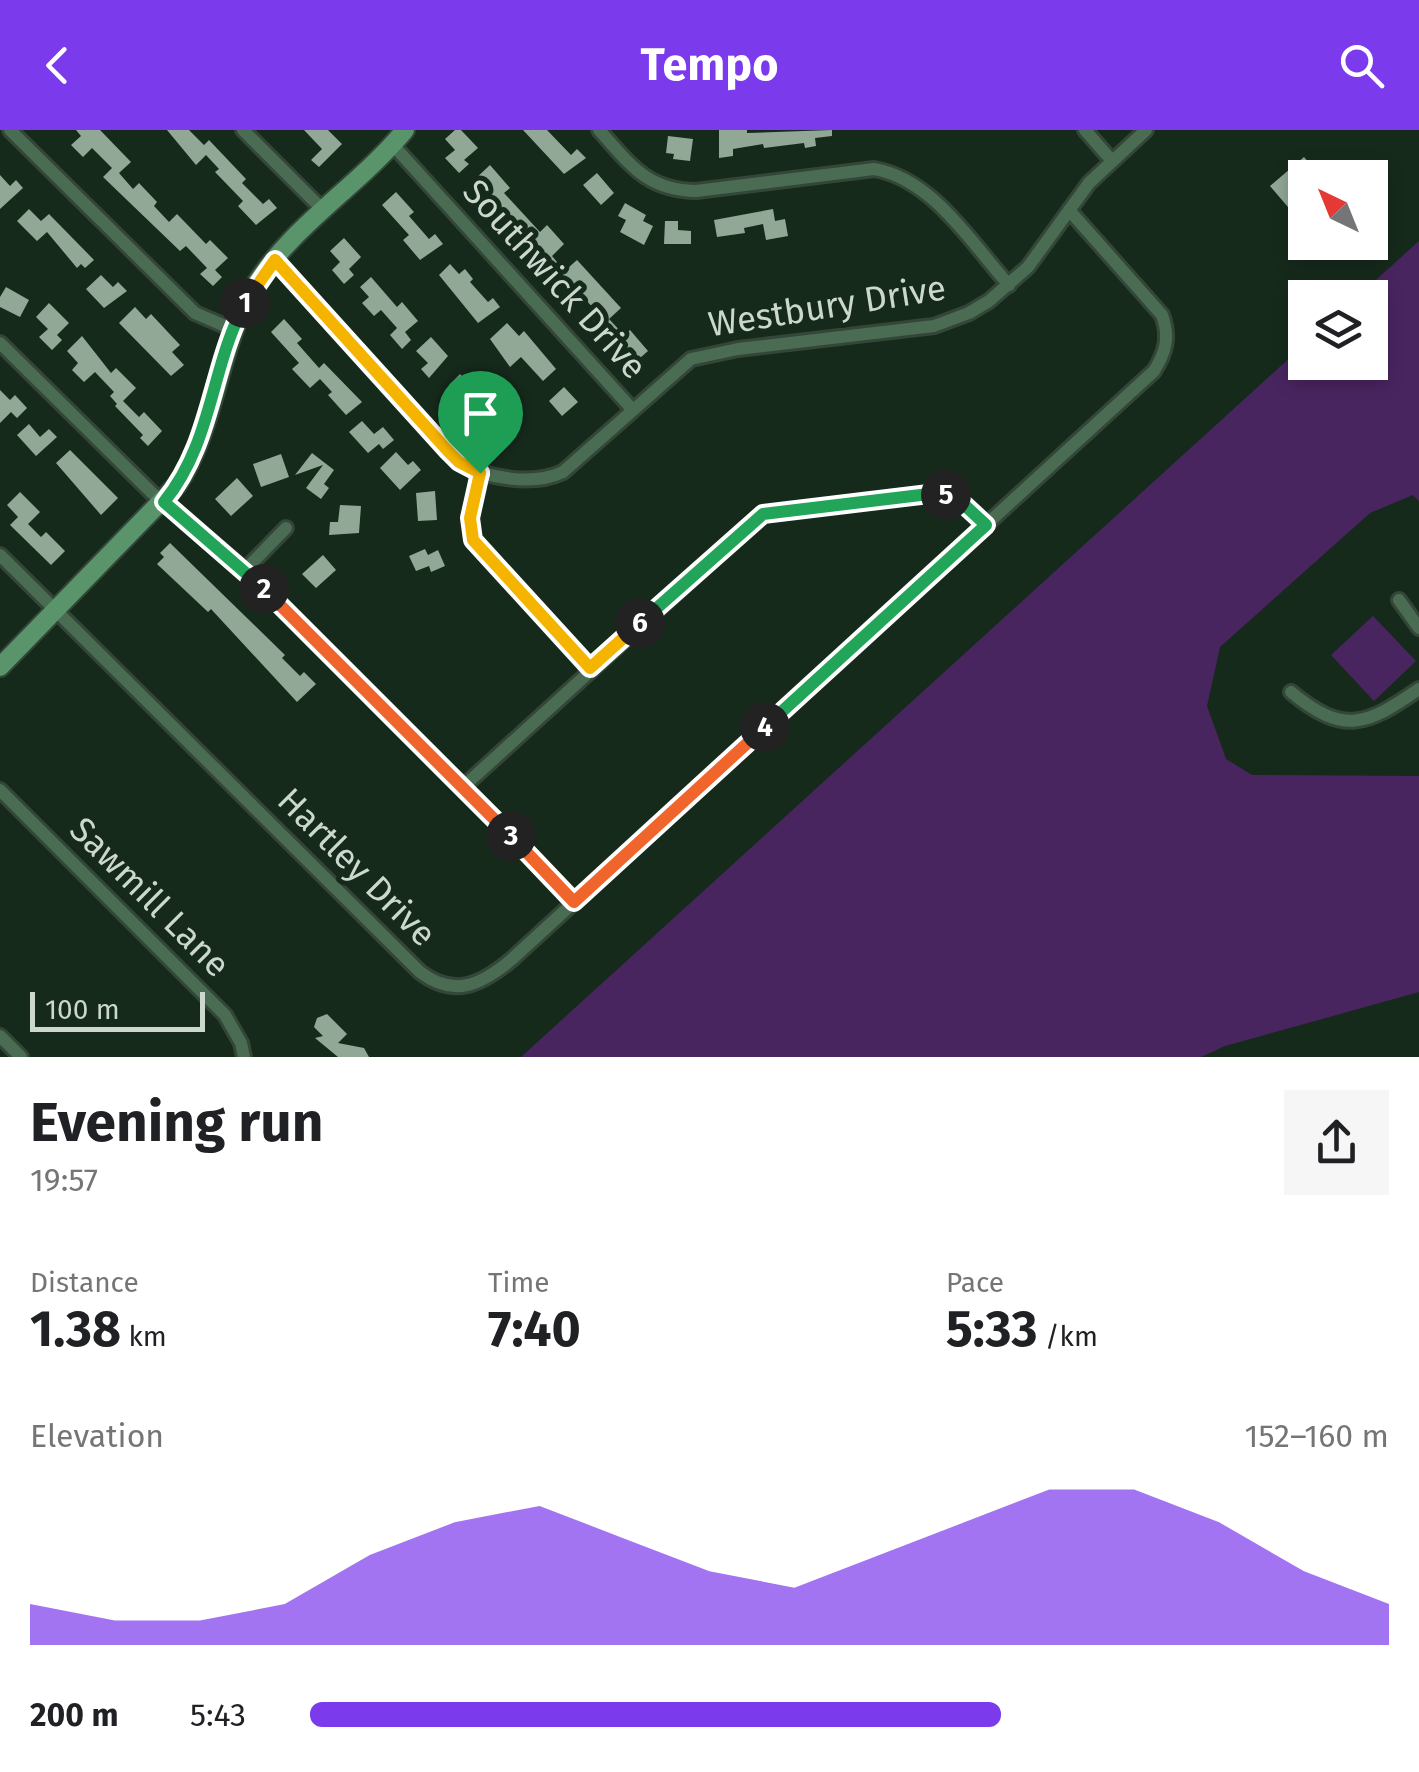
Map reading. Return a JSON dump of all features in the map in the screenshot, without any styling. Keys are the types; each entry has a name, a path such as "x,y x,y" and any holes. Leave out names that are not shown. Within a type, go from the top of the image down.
{"street":[{"path":"10,130 195,313 232,330"},
{"path":"243,130 324,211"},
{"path":"600,130 649,181 672,190 696,191 874,170 889,172 928,195 1009,285"},
{"path":"1085,130 1112,161"},
{"name":"Westbury Drive","path":"275,260 459,462 480,473 532,480 562,472 683,364 704,354 934,326 969,313 1009,285 1044,246 1089,183 1146,130"},
{"path":"0,667 164,502 191,464 232,330 255,286 275,260 399,138"},
{"name":"Southwick Drive","path":"399,138 632,409"},
{"name":"Hartley Drive","path":"0,555 431,980 456,988 467,987 490,978 1154,371 1166,347 1165,324 1155,305 1069,210"},
{"path":"0,343 164,502 245,570 574,902"},
{"path":"480,473 470,518 473,540 590,668"},
{"path":"462,787 763,514 929,494 958,499 986,525"},
{"path":"245,570 286,528"},
{"path":"1400,600 1419,628"},
{"path":"1291,692 1318,714 1364,722 1385,713 1419,689"},
{"name":"Sawmill Lane","path":"0,790 225,1015 241,1043 244,1057"},
{"path":"0,1036 21,1057"}],"shaded area":[{"path":"1419,241 1419,501 1413,495 1370,513 1220,647 1207,706 1226,759 1252,775 1419,776 1419,992 1225,1046 1201,1057 521,1057 1288,359 1288,380 1388,380 1388,280 1376,280"},
{"path":"1373,616 1416,661 1374,701 1331,655"}],"building":[{"path":"76,130 100,130 131,162 119,173 133,189 139,183 169,222 177,214 206,244 210,240 228,258 215,270 222,277 213,286 200,274 207,268 186,246 180,251 103,177 112,168 92,148 83,157 71,145 81,136"},
{"path":"167,130 189,130 204,145 209,140 246,179 242,183 263,204 269,199 277,208 256,225 238,206 243,201 215,172 219,169 206,155 196,165"},
{"path":"304,130 328,130 342,144 319,167 311,160 322,149"},
{"path":"461,130 478,148 464,160 469,164 459,173 445,158 455,150 445,139"},
{"path":"523,130 547,130 571,155 577,149 586,158 564,174"},
{"path":"719,130 832,130 832,136 815,138 816,146 805,148 804,143 764,148 763,144 733,149 733,156 719,158"},
{"path":"668,136 693,139 690,161 673,159 674,154 666,153"},
{"path":"490,165 510,188 504,193 540,232 547,225 564,244 552,256 557,262 547,272 535,258 543,251 523,228 515,236 507,227 510,223 493,204 489,207 481,198 486,193 474,180"},
{"path":"1288,171 1288,207 1270,186"},
{"path":"597,173 614,193 601,205 583,185"},
{"path":"0,175 10,186 16,180 23,188 0,209"},
{"path":"396,192 414,212 409,216 429,239 435,234 443,244 420,260 403,240 409,235 382,205"},
{"path":"625,203 646,215 643,221 653,226 644,245 620,232 626,220 618,216"},
{"path":"29,209 41,221 49,214 94,260 85,268 81,264 77,268 47,232 37,241 17,221"},
{"path":"773,209 775,221 785,219 788,236 766,240 763,224 744,228 745,233 717,237 714,220"},
{"path":"665,221 678,221 678,230 691,231 691,244 664,244"},
{"path":"344,238 361,257 349,269 354,275 344,284 332,270 340,262 330,251"},
{"path":"577,260 621,308 609,319 624,335 630,330 648,351 632,365 593,321 600,315 582,296 575,302 567,293 572,289 560,275"},
{"path":"450,264 459,274 465,269 473,279 470,282 488,302 493,298 500,307 478,323 439,275"},
{"path":"101,275 113,287 118,282 127,291 104,308 86,289"},
{"path":"371,277 397,307 402,302 418,321 405,332 411,340 402,349 390,335 397,328 381,310 374,316 362,303 369,297 360,287"},
{"path":"6,287 29,300 20,317 0,307"},
{"path":"49,303 69,323 57,335 62,340 52,350 39,337 48,329 36,317"},
{"path":"135,307 146,319 151,314 180,345 172,352 184,365 171,376 119,323"},
{"path":"284,319 302,339 297,343 319,368 324,363 362,402 346,415 320,379 310,388 292,369 299,363 271,332"},
{"path":"507,323 519,336 524,331 556,369 543,381 521,357 510,367 490,339"},
{"path":"82,336 111,373 116,368 136,388 123,401 139,417 144,412 162,431 148,446 140,438 143,435 115,406 110,396 114,392 95,372 84,382 72,370 78,363 67,351"},
{"path":"431,337 448,356 429,378 421,369 428,363 416,351"},
{"path":"460,374 478,394 469,402 481,416 493,405 511,423 495,438 484,426 478,431 453,399 458,395 449,385"},
{"path":"564,387 578,402 562,416 549,401"},
{"path":"0,390 10,400 15,395 27,408 17,418 11,412 0,423"},
{"path":"362,421 374,434 383,427 394,440 383,449 379,444 368,453 349,432"},
{"path":"29,424 40,437 49,429 57,437 36,456 17,435"},
{"path":"70,450 118,498 101,515 56,463"},
{"path":"396,452 408,465 413,461 421,470 400,490 380,468"},
{"path":"312,453 334,470 324,484 329,488 321,499 306,488 323,465 295,475"},
{"path":"281,454 289,477 261,487 253,464"},
{"path":"237,478 253,496 231,516 215,499"},
{"path":"435,491 437,520 418,521 416,493"},
{"path":"20,492 40,512 28,524 41,537 46,532 65,551 51,565 10,525 18,517 7,505"},
{"path":"340,505 361,506 359,533 329,535 330,522 338,522"},
{"path":"170,543 285,655 282,658 300,676 304,672 316,684 297,702 211,609 208,612 157,564 164,557 160,553"},
{"path":"425,549 428,555 438,550 445,566 431,572 429,566 416,571 409,556"},
{"path":"323,555 336,570 316,588 302,574"},
{"path":"327,1014 347,1034 338,1043 364,1048 369,1057 338,1057 315,1038 323,1036 314,1027 317,1018"}],"route":[{"path":"275,260 448,451 480,473 469,527 473,540 590,668 755,519 771,511 944,494 958,499 986,525 574,902 245,570 164,502 191,464 232,330 255,286 275,260"}]}
